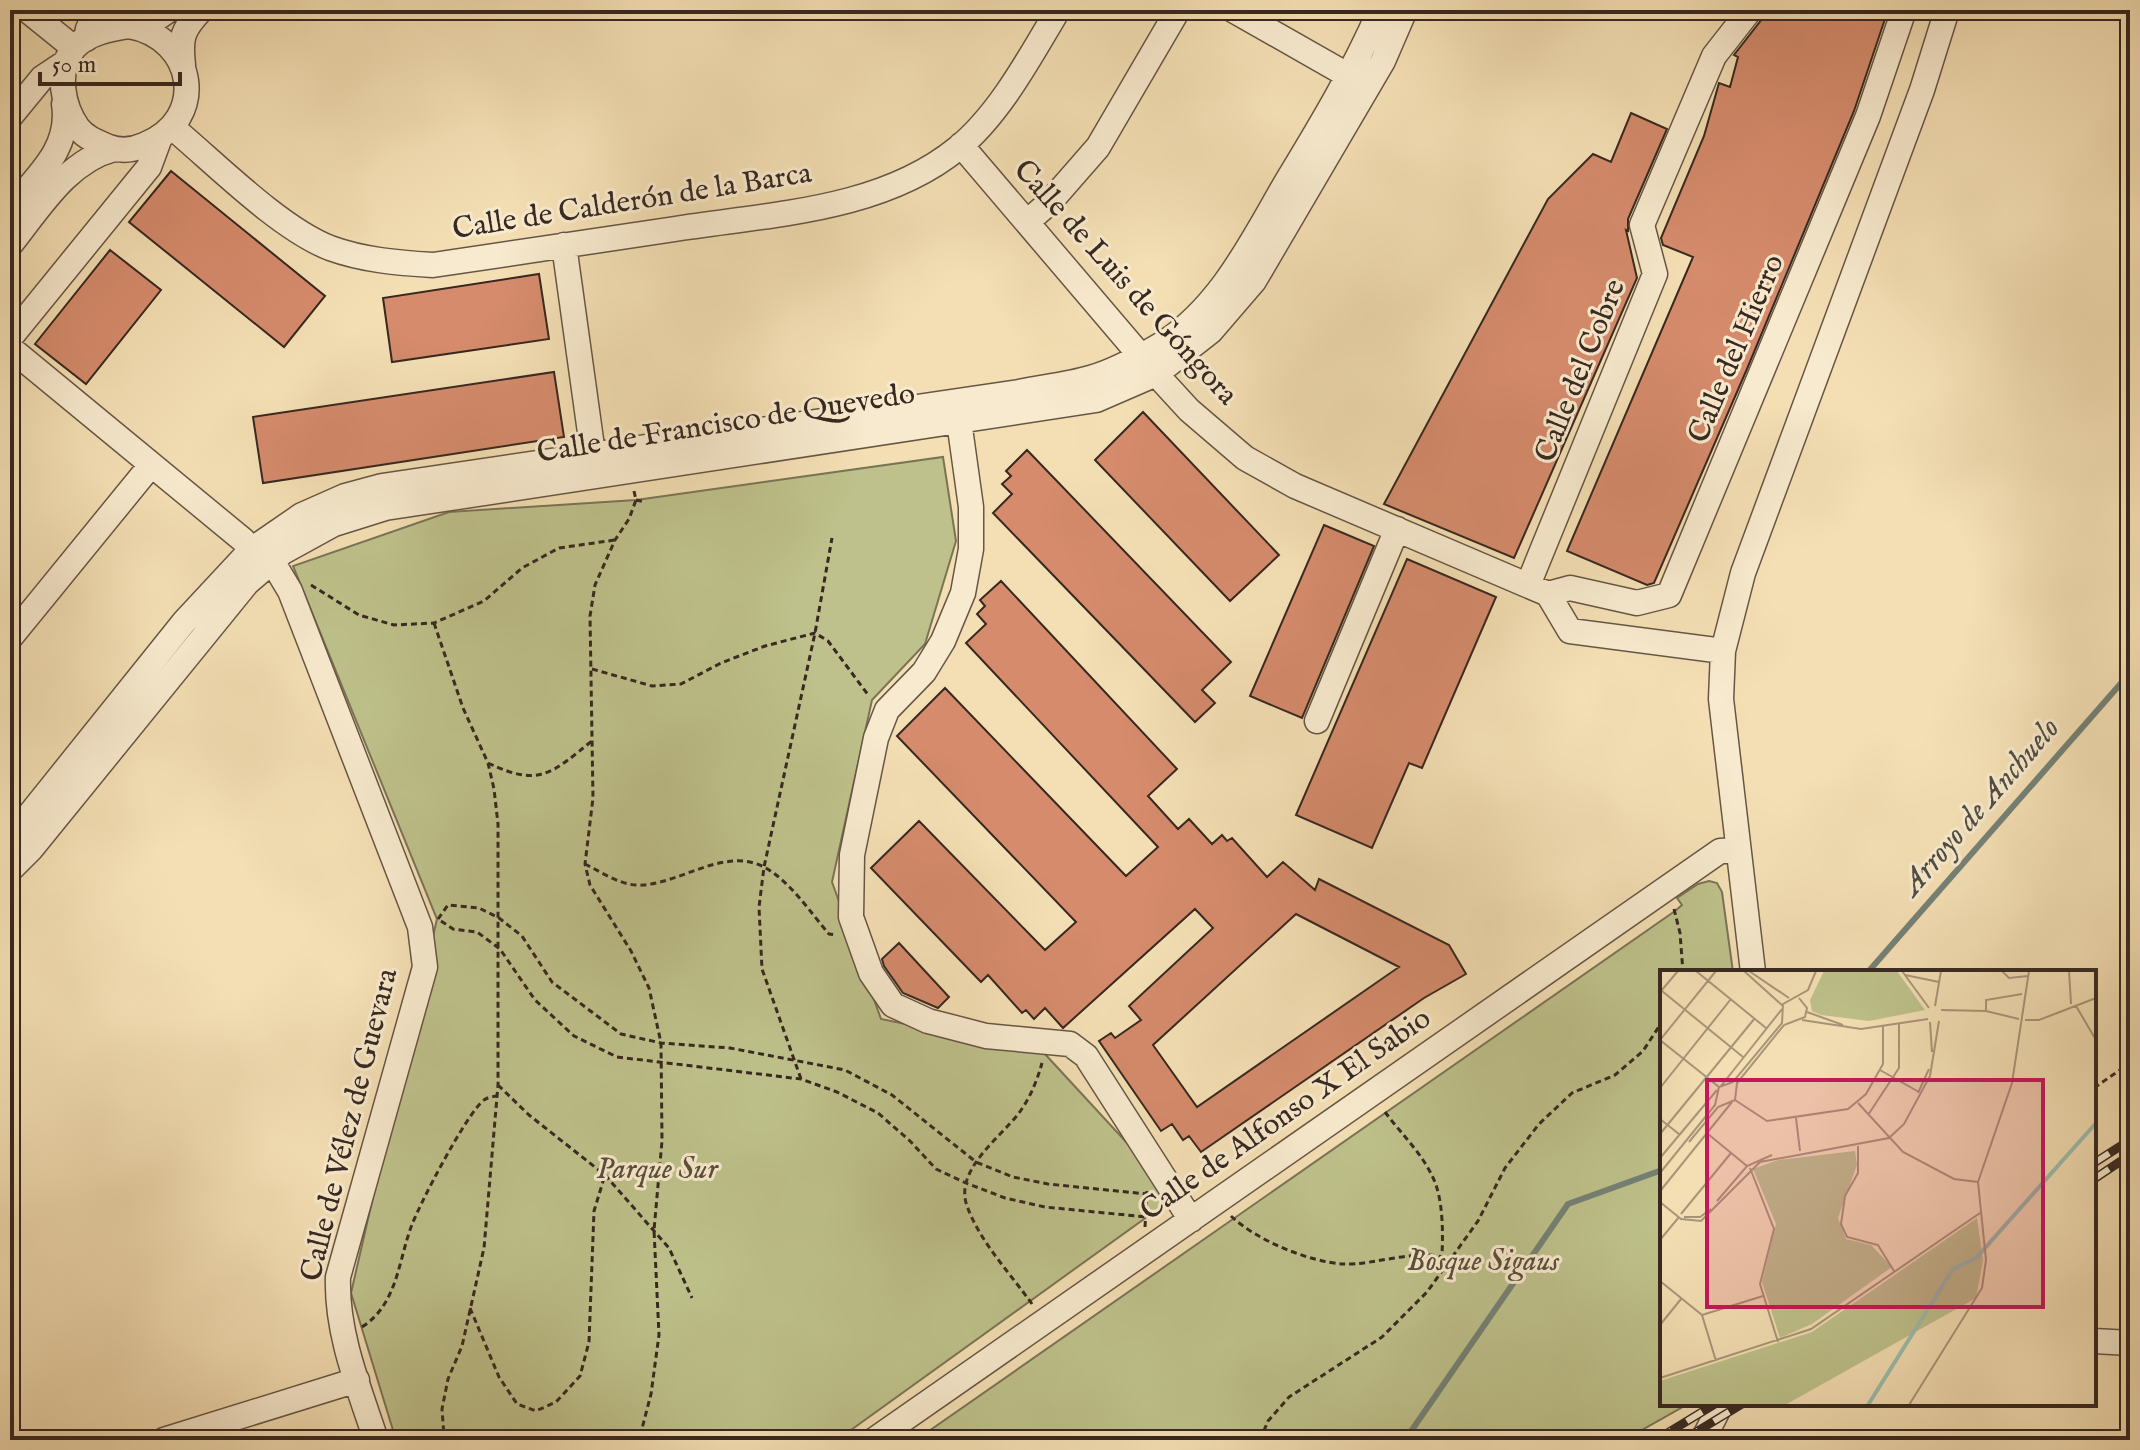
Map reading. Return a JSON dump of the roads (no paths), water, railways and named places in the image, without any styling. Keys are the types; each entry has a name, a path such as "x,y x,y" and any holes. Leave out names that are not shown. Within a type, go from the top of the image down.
{"street":[{"path":"27,10 76,50"},
{"path":"10,209 63,140 67,122 64,98 76,50 97,10"},
{"path":"143,28 169,10"},
{"path":"10,338 149,167 186,100 187,79 180,42 189,22 201,10"},
{"name":"Calle de Calderón de la Barca","path":"166,134 279,218 329,247 381,262 433,265 848,200 895,186 937,164 961,145 1011,89 1058,10"},
{"path":"1027,222 1050,202 1098,147 1178,10"},
{"path":"1233,10 1349,76"},
{"name":"Calle de Francisco de Quevedo","path":"10,839 184,622 262,556 302,515 345,496 382,486 1019,392 1148,365 1164,342 1196,317 1230,276 1349,76 1380,10"},
{"name":"Calle de Francisco de Quevedo","path":"10,870 31,849 240,592 262,556 283,552 334,524 385,508 1096,400 1148,365 1211,331 1254,281 1383,61 1405,10"},
{"name":"Calle del Cobre","path":"1538,590 1655,274 1642,225 1714,56 1750,10"},
{"name":"Calle del Hierro","path":"1538,590 1570,588 1637,603 1669,595 1868,116 1904,10"},
{"path":"1753,970 1721,699 1723,651 1743,573 1917,104 1947,10"},
{"path":"10,117 42,78 103,30 129,26 143,28 162,38 177,53 183,65"},
{"path":"64,98 68,112 81,132 114,149"},
{"path":"10,245 68,174 93,154 114,149 135,149 166,134"},
{"name":"Calle de Luis de Góngora","path":"961,145 1148,365 1189,410 1245,458 1295,486 1538,590"},
{"path":"564,245 593,454"},
{"name":"Calle de Vélez de Guevara","path":"10,348 262,556 290,591 429,923 425,967 338,1277 337,1303 343,1333 376,1440"},
{"path":"959,421 971,507 971,549 963,593 943,641 924,672 887,710 876,738 852,855 851,917 871,973 893,1005 928,1021 986,1036 1070,1044 1086,1056 1191,1220"},
{"path":"10,638 151,465"},
{"path":"1317,721 1397,529"},
{"path":"1538,590 1570,631 1723,651"},
{"name":"Calle de Alfonso X El Sabio","path":"874,1440 1720,851 1737,850"},
{"path":"2096,1341 2130,1343"},
{"path":"164,1440 357,1380"},
{"path":"1703,1440 1720,1406"}],"waterway":[{"name":"Arroyo de Anchuelo","path":"1870,970 2130,673"},
{"name":"Arroyo de Anchuelo","path":"1405,1440 1568,1204 1660,1171"}],"railway":[{"path":"2096,1162 2130,1140"},
{"path":"2096,1178 2130,1155"},
{"path":"1656,1440 1712,1406"},
{"path":"1683,1440 1739,1406"}],"park label":[{"name":"Parque Sur","path":"657,1170"},
{"name":"Bosque Sigaus","path":"1483,1262"}]}
